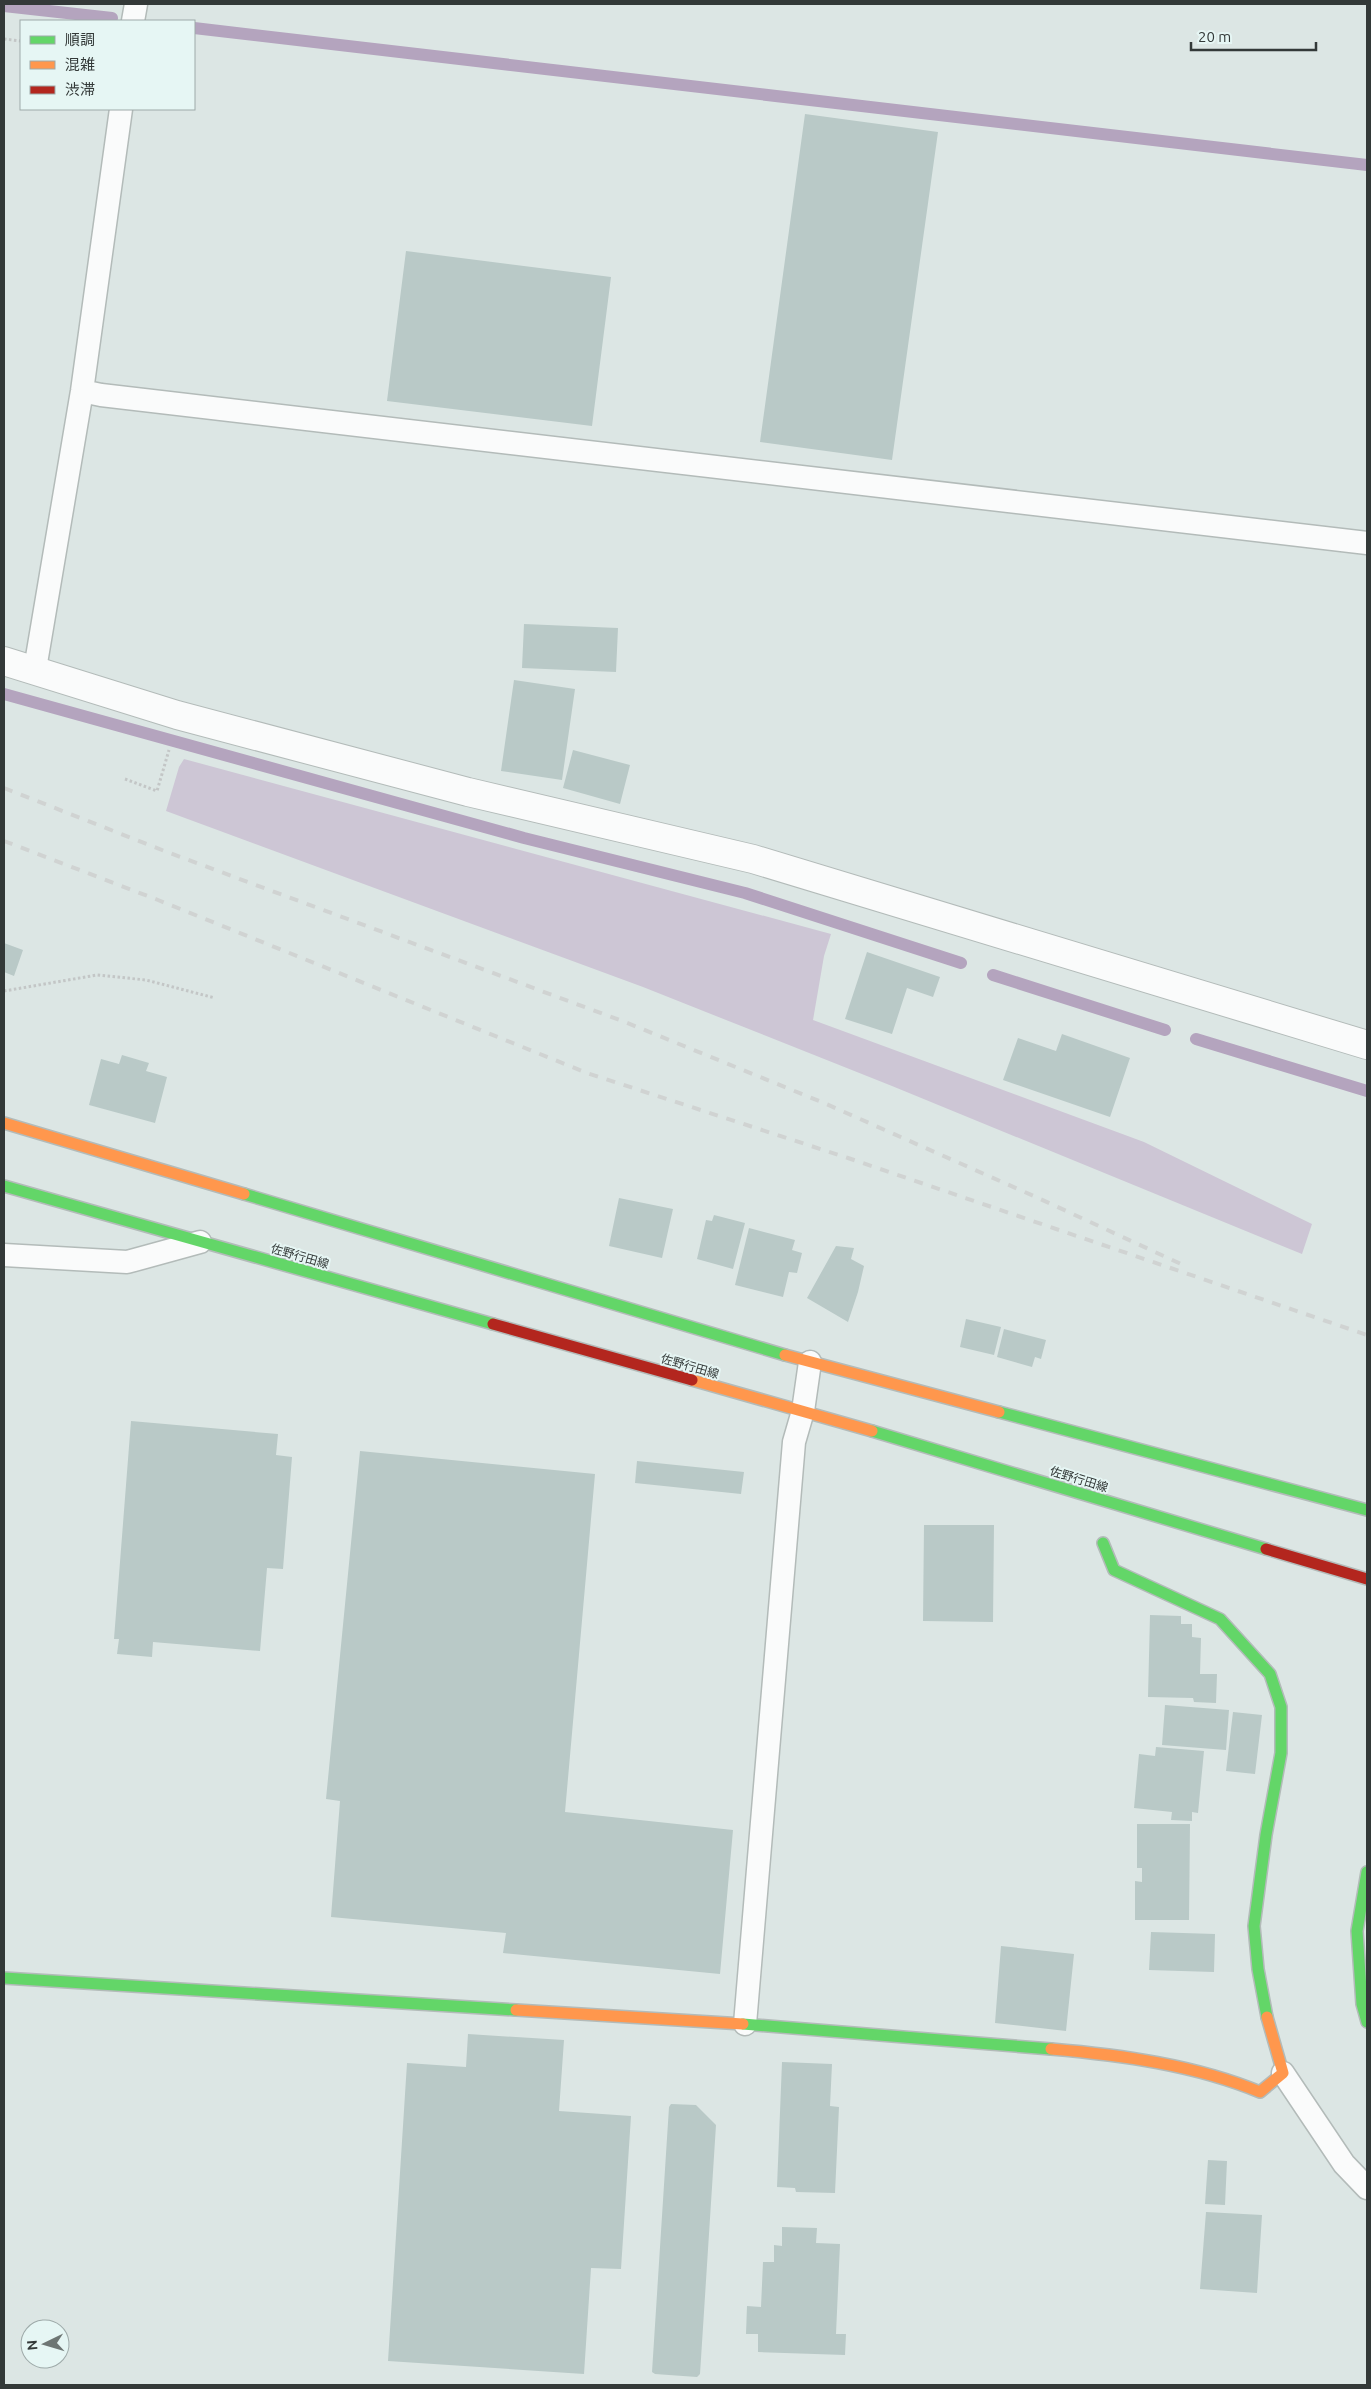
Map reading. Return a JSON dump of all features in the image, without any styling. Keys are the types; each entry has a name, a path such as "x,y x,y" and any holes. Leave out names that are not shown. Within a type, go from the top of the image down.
{"main road":[{"path":"4,1123 810,1362 1367,1510"},
{"name":"佐野行田線","path":"4,1186 803,1411 1367,1579"},
{"path":"4,1978 745,2024 1102,2053 1226,2078 1260,2092 1283,2073 1267,2020 1258,1970 1254,1926 1266,1835 1282,1753 1281,1707 1270,1674 1220,1618 1114,1570 1103,1543"},
{"path":"1367,1872 1357,1930 1362,2004 1367,2022"}],"street":[{"path":"4,661 177,715 459,790 753,859 1367,1045"}],"lane":[{"path":"133,20 136,4"},
{"path":"35,670 82,391 121,110"},
{"path":"82,391 111,396 1367,543"},
{"path":"4,1255 127,1262 157,1256 200,1242"},
{"path":"745,2024 794,1442 803,1411 810,1362"},
{"path":"1283,2073 1344,2164 1367,2188"}],"path":[{"path":"4,39 20,41"},
{"path":"125,780 157,791 165,764"},
{"path":"4,991 98,975 146,980 215,998"}],"shaded area":[{"path":"184,759 831,934 824,956 813,1020 1144,1142 1312,1224 1302,1254 892,1086 643,987 166,811 179,767"}],"building":[{"path":"805,114 938,132 892,460 760,442"},
{"path":"406,251 611,277 592,426 387,401"},
{"path":"524,624 618,628 616,672 522,668"},
{"path":"514,680 575,689 562,780 501,771"},
{"path":"573,750 630,765 620,804 563,788"},
{"path":"4,943 23,950 14,976 4,972"},
{"path":"867,952 940,977 933,997 907,988 892,1034 845,1019"},
{"path":"1062,1034 1130,1058 1110,1117 1003,1080 1018,1038 1056,1051"},
{"path":"122,1055 149,1063 146,1071 167,1077 155,1123 89,1105 101,1059 119,1064"},
{"path":"619,1198 673,1209 662,1258 609,1246"},
{"path":"714,1215 745,1223 733,1269 697,1259 706,1220 712,1221"},
{"path":"749,1228 795,1240 792,1250 802,1253 797,1273 789,1272 783,1297 735,1285"},
{"path":"836,1246 854,1248 851,1259 864,1266 848,1322 807,1298"},
{"path":"966,1319 1001,1327 994,1355 960,1347"},
{"path":"1004,1329 1046,1340 1041,1359 1035,1357 1032,1367 997,1357"},
{"path":"131,1421 278,1434 276,1455 292,1457 283,1569 267,1568 260,1651 153,1642 152,1657 117,1654 119,1639 114,1639"},
{"path":"360,1451 595,1474 565,1812 733,1830 720,1974 503,1953 506,1933 331,1917 340,1801 326,1799"},
{"path":"637,1461 744,1472 741,1494 635,1483"},
{"path":"924,1525 994,1525 993,1622 923,1621"},
{"path":"1150,1615 1181,1616 1181,1624 1192,1624 1192,1637 1201,1638 1200,1674 1217,1674 1216,1703 1194,1702 1193,1698 1148,1697"},
{"path":"1165,1705 1229,1710 1226,1750 1162,1745"},
{"path":"1233,1712 1262,1715 1255,1774 1226,1771"},
{"path":"1156,1747 1204,1751 1198,1813 1192,1812 1192,1821 1171,1820 1172,1812 1134,1808 1139,1754 1155,1756"},
{"path":"1137,1824 1190,1824 1189,1920 1135,1920 1135,1881 1142,1882 1142,1868 1137,1868"},
{"path":"1151,1932 1215,1934 1214,1972 1149,1970"},
{"path":"1001,1946 1074,1954 1066,2031 995,2023"},
{"path":"468,2034 564,2040 559,2111 631,2116 621,2269 591,2268 584,2374 388,2361 407,2063 466,2067"},
{"path":"782,2062 832,2064 830,2106 839,2107 835,2193 796,2192 795,2188 777,2187"},
{"path":"671,2104 696,2105 716,2125 700,2374 697,2377 655,2374 652,2372 669,2107"},
{"path":"1208,2160 1227,2161 1225,2205 1205,2204"},
{"path":"1206,2212 1262,2215 1257,2293 1200,2289"},
{"path":"782,2227 817,2228 816,2243 840,2244 836,2334 846,2334 845,2355 758,2352 758,2334 746,2334 747,2306 761,2307 763,2262 774,2262 774,2245 782,2246"}],"waterway":[{"path":"4,6 112,18"},
{"path":"195,28 1367,165"},
{"path":"4,694 524,838 745,893 961,963"},
{"path":"993,975 1165,1030"},
{"path":"1196,1039 1367,1091"}],"railway":[{"path":"4,788 167,852 625,1022 824,1103 1181,1264"},
{"path":"4,841 158,900 587,1073 848,1158 1367,1335"}],"traffic: fast":[{"path":"4,1186 493,1324"},
{"path":"244,1194 785,1355"},
{"path":"999,1412 1367,1510"},
{"path":"872,1431 1266,1549"},
{"path":"1103,1543 1114,1570 1220,1619 1270,1674 1281,1707 1281,1753 1266,1835 1254,1926 1258,1969 1267,2017"},
{"path":"1367,1872 1357,1931 1362,2004 1367,2022"},
{"path":"4,1978 516,2010"},
{"path":"743,2024 1051,2049"}],"traffic: slow":[{"path":"4,1123 244,1194"},
{"path":"785,1355 999,1412"},
{"path":"692,1380 872,1431"},
{"path":"516,2010 743,2024"},
{"path":"1051,2049 1104,2054 1184,2068 1260,2092 1283,2073 1267,2017"}],"traffic: jam":[{"path":"493,1324 692,1380"},
{"path":"1266,1549 1367,1579"}]}
